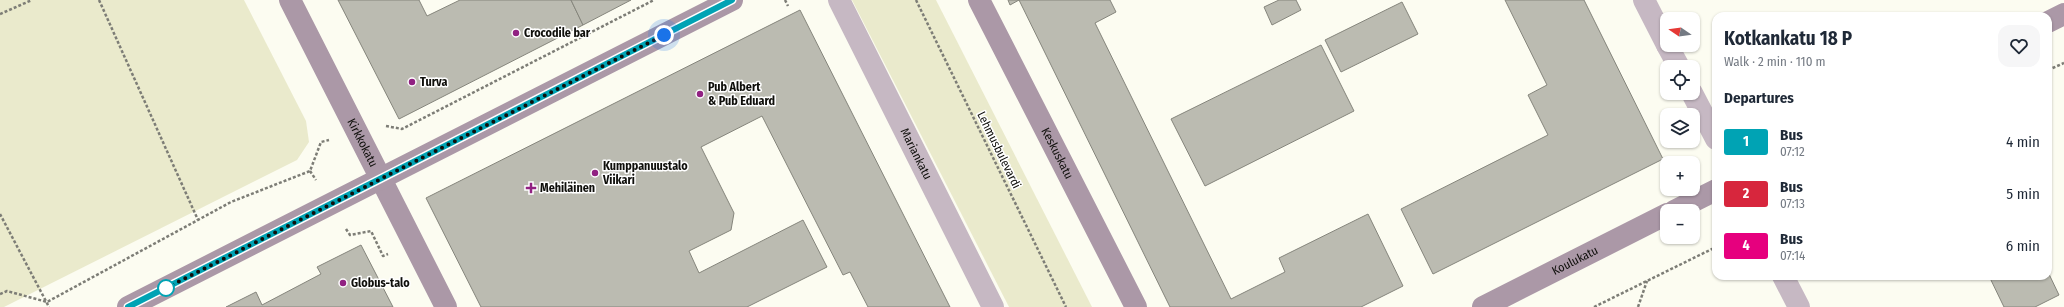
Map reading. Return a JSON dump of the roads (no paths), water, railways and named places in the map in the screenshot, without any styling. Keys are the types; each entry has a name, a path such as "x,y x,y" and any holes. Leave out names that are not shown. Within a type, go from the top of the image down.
{"main road":[{"name":"Kirkkokatu","path":"290,0 446,307"},
{"path":"128,307 732,0"},
{"name":"Keskuskatu","path":"979,0 1136,307"},
{"path":"2052,20 2064,14"},
{"path":"1688,204 1712,192"},
{"name":"Koulukatu","path":"1483,307 1660,218"}],"street":[{"name":"Mariankatu","path":"839,0 993,307"},
{"path":"1644,0 1660,31"},
{"path":"1696,100 1712,131"},
{"path":"1786,280 1799,307"}],"place":[{"name":"Crocodile bar","path":"516,33"},
{"name":"Turva","path":"412,82"},
{"name":"Pub Albert & Pub Eduard","path":"700,94"},
{"name":"Kumppanuustalo Viikari","path":"595,173"},
{"name":"Mehiläinen","path":"531,188"},
{"name":"Globus-talo","path":"343,283"}]}
